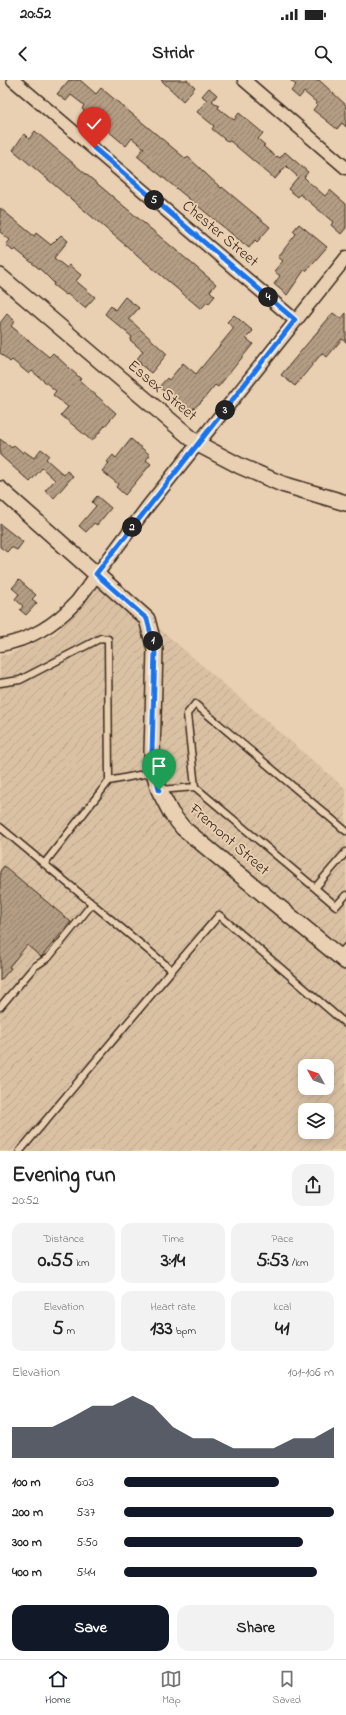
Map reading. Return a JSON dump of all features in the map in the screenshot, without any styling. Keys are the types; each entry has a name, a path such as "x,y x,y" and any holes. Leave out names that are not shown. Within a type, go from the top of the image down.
{"street":[{"name":"Chester Street","path":"13,80 295,320"},
{"path":"244,80 346,168"},
{"path":"0,645 10,644 42,631 68,611 148,506 346,258"},
{"name":"Essex Street","path":"0,276 198,444 240,466 282,484 346,503"},
{"name":"Fremont Street","path":"0,489 147,619 155,650 152,752 154,772 159,790 171,813 184,828 343,955"}],"lane":[{"path":"0,683 20,680 100,638 108,639 109,782 44,864"},
{"path":"346,831 196,704 187,714 195,787 336,906 346,895"},
{"path":"109,782 154,772"},
{"path":"159,790 195,787"},
{"path":"0,827 172,970"},
{"path":"315,888 346,852"},
{"path":"0,1008 34,967 49,957 92,904"},
{"path":"20,1151 219,915 346,1024"}],"shaded area":[{"path":"104,581 346,789 346,1151 0,1151 0,655 7,655 55,634"}],"building":[{"path":"69,80 80,80 96,94 101,88 186,159 188,157 221,188 222,187 270,227 257,242 255,240 249,248 137,156 144,148 132,138 126,146 82,109 84,105 71,95 66,101 57,94"},
{"path":"161,80 187,80 195,87 183,101"},
{"path":"290,80 319,80 346,105 346,127 342,123 337,129 313,110 317,105 316,102 304,92 299,98 291,91 296,85"},
{"path":"209,88 217,95 212,101 219,106 218,108 234,120 239,113 263,133 258,139 265,145 263,146 276,157 277,156 280,158 285,152 308,172 304,177 325,196 330,190 346,204 346,228 341,234 331,225 333,222 300,194 298,197 288,189 298,177 286,166 275,179 230,141 228,142 212,129 214,126 197,112 207,100 202,96"},
{"path":"35,131 216,284 210,291 215,296 209,303 207,302 201,309 13,150 24,134 29,139"},
{"path":"0,208 34,236 36,233 51,245 61,235 68,241 54,258 67,268 69,265 81,275 76,281 95,297 85,308 53,285 54,283 42,271 15,249 13,251 6,245 10,240 0,232"},
{"path":"299,224 327,247 306,271 305,269 287,295 274,284 280,276 274,271 283,261 278,257 296,234 293,231"},
{"path":"125,297 139,308 129,319 167,354 151,373 140,364 141,362 137,359 143,351 130,340 132,337 105,314 111,306 115,310"},
{"path":"333,313 341,319 346,313 346,342 342,339 327,357 322,353 295,386 281,375"},
{"path":"7,314 15,321 11,326 49,357 53,353 81,379 79,380 116,413 92,441 61,415 68,407 53,395 56,391 32,371 29,374 12,360 10,362 0,353 0,323"},
{"path":"234,315 253,331 246,338 253,344 218,387 215,385 202,401 187,414 166,396 168,394 159,387 167,378 169,380 183,363 196,374 234,328 227,322"},
{"path":"0,439 12,448 14,445 23,453 24,451 34,458 41,449 49,455 46,459 64,475 67,471 73,476 54,498 45,491 55,480 42,468 30,482 0,455"},
{"path":"131,439 150,455 146,460 151,464 125,495 116,487 118,484 102,471 109,463 107,462 113,455 116,458"},
{"path":"97,496 111,508 97,525 94,523 86,532 79,526 96,506 92,502"},
{"path":"0,524 23,542 17,550 11,547 7,552 0,547"},
{"path":"19,580 36,595 32,599 37,603 26,615 20,610 23,606 15,599 19,594 12,588"},
{"path":"4,866 71,922 41,957 27,945 9,967 11,968 0,981 0,871"}],"route":[{"path":"94,148 295,320 96,574 147,619 155,650 152,752 154,772 159,790"}]}
